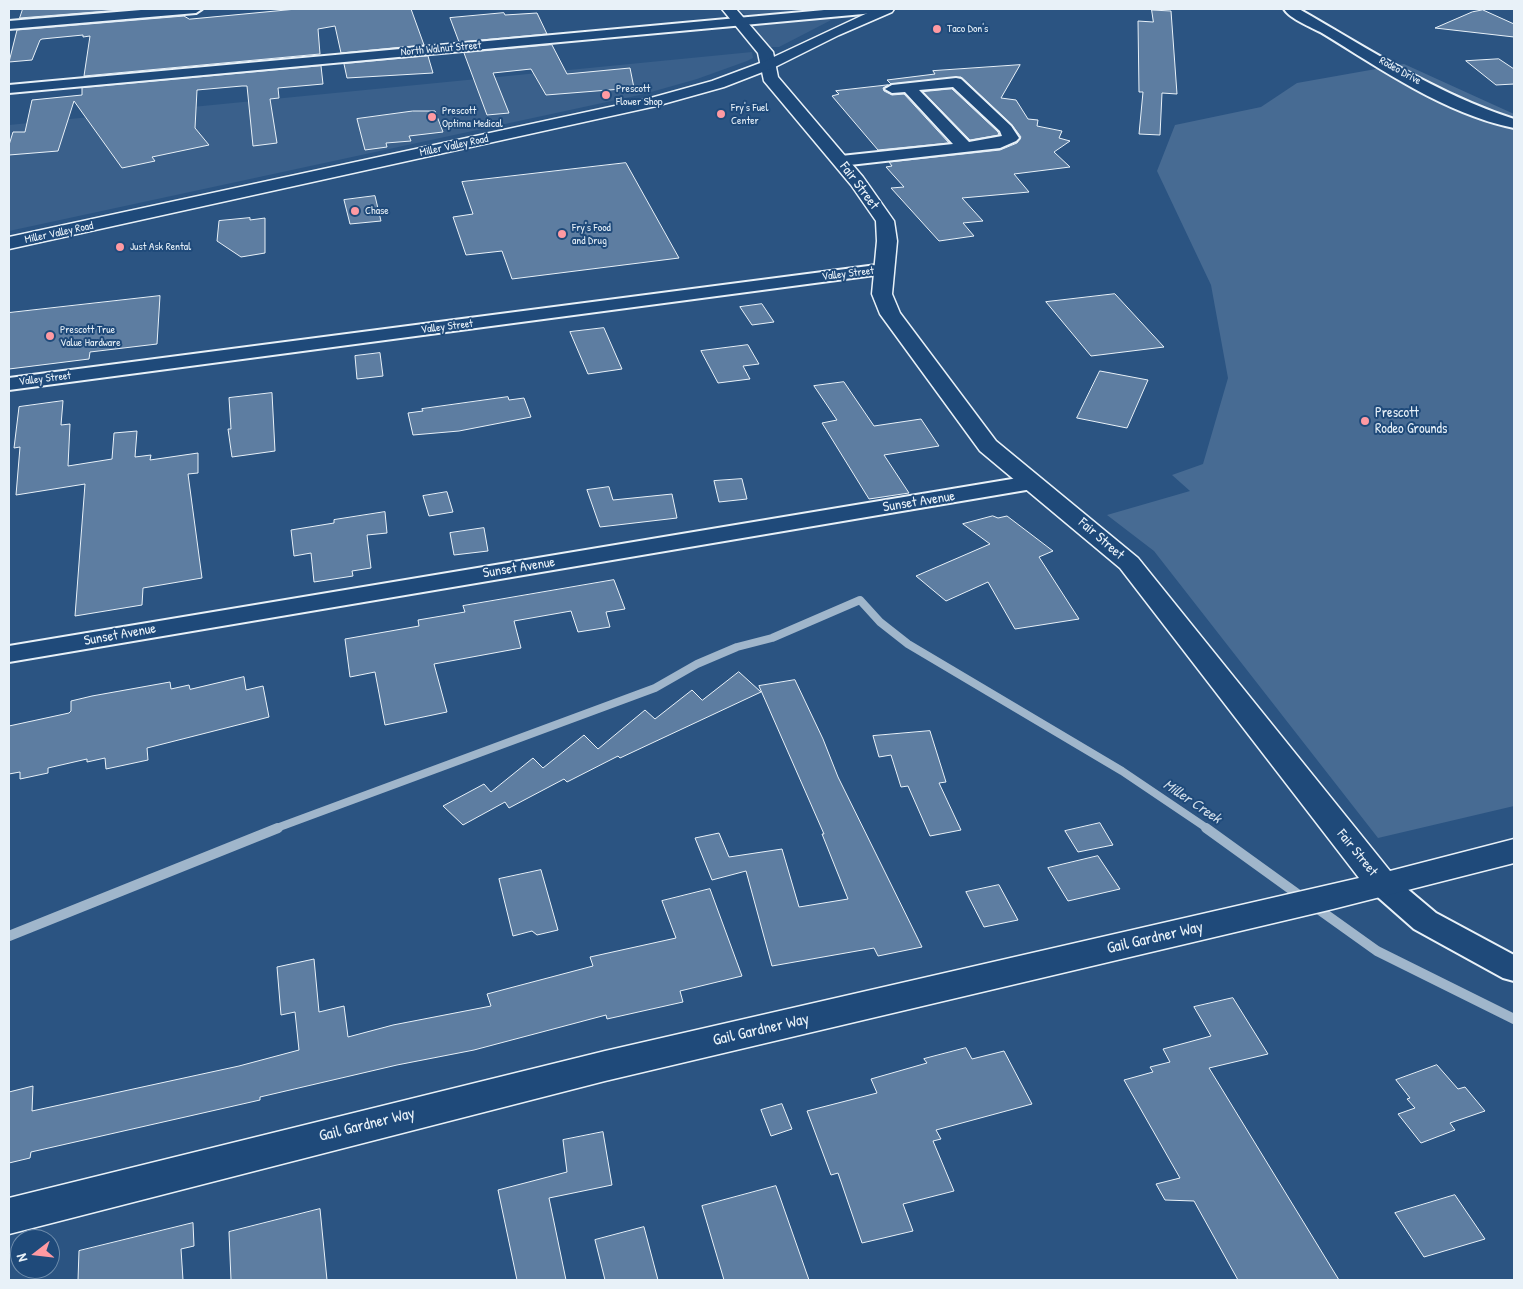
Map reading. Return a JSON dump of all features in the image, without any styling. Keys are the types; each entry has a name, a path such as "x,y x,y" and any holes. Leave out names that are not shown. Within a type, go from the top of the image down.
{"street":[{"path":"9,25 196,9"},
{"name":"Fair Street","path":"729,9 764,52 770,78 874,202 885,221 887,241 882,294 890,314 988,446 1030,483 1081,520 1129,563 1382,884 1425,921 1514,968"},
{"name":"North Walnut Street","path":"9,90 874,9"},
{"name":"Miller Valley Road","path":"9,243 650,102 718,84 768,65 834,32 887,9"},
{"name":"Rodeo Drive","path":"1290,9 1413,80 1462,104 1514,124"},
{"path":"841,161 966,148 1000,143 1011,138 1006,129 956,82 892,90"},
{"path":"908,87 966,148"},
{"name":"Valley Street","path":"9,384 884,269"},
{"name":"Sunset Avenue","path":"9,654 1030,483"},
{"name":"Gail Gardner Way","path":"9,1216 605,1066 1382,884 1514,851"}],"shaded area":[{"path":"737,9 824,9 746,15"},
{"path":"837,17 779,47 771,47 753,26 753,24"},
{"path":"752,52 753,58 747,61 697,79 644,94 9,231 9,125"},
{"name":"Prescott Rodeo Grounds","path":"1404,64 1514,114 1514,806 1378,838 1154,551 1107,515 1190,491 1172,475 1203,464 1228,378 1211,285 1157,171 1175,125 1261,107 1297,83"}],"building":[{"path":"23,9 133,9 20,18"},
{"path":"297,9 411,9 424,45 341,53 335,26 318,29 320,54 84,76 90,36 83,37 83,35 42,39 32,60 9,62 17,30 184,16 189,19"},
{"path":"1152,10 1171,11 1177,94 1162,93 1160,135 1139,134 1143,92 1139,92 1138,21 1153,22"},
{"path":"1483,10 1514,24 1514,37 1435,28 1472,12"},
{"path":"504,13 505,15 537,13 547,34 459,42 450,18"},
{"path":"552,45 567,74 630,68 634,88 546,95 531,69 493,73 509,113 487,115 464,53"},
{"path":"428,56 433,73 347,78 344,64"},
{"path":"1499,59 1514,69 1514,84 1496,85 1466,61"},
{"path":"1020,65 1001,98 1016,100 1028,119 1038,120 1037,126 1062,131 1059,138 1070,141 1054,152 1070,167 1014,174 1029,192 962,198 983,221 963,223 974,236 939,241 891,188 904,187 886,167 892,166 889,162 1000,150 1017,143 1021,137 1012,125 961,77 891,84 887,80 935,74 933,71"},
{"path":"321,66 323,84 278,88 279,98 270,99 277,143 253,146 247,86 242,86 197,90 195,128 209,145 152,157 155,161 122,168 74,101 58,151 9,155 9,145 13,132 25,132 32,100 82,95 82,88"},
{"path":"888,85 883,88 884,91 892,95 904,94 949,143 878,150 832,96 839,94 836,91"},
{"path":"952,89 999,135 970,140 923,92"},
{"path":"413,111 435,111 443,132 409,136 411,141 386,143 387,147 365,150 357,119"},
{"name":"Fry's Food and Drug","path":"626,163 679,258 512,279 502,251 466,255 453,217 473,214 462,182"},
{"name":"Chase","path":"375,196 381,221 350,224 344,200"},
{"path":"250,218 250,220 265,218 265,253 241,257 217,241 219,221"},
{"path":"1115,294 1164,347 1091,356 1046,302"},
{"path":"160,296 157,344 90,352 89,359 9,369 9,313"},
{"path":"762,304 774,322 752,325 740,307"},
{"path":"604,328 622,369 588,374 570,332"},
{"path":"748,345 759,364 743,366 750,379 718,383 701,351"},
{"path":"380,353 383,376 357,379 355,356"},
{"path":"1100,371 1148,380 1127,428 1077,418"},
{"path":"844,382 874,426 921,419 939,446 884,455 909,493 869,499 822,423 837,420 814,386"},
{"path":"272,393 275,451 232,457 228,429 231,429 229,398"},
{"path":"508,397 509,400 524,398 531,417 459,431 413,435 408,413 423,411 422,409"},
{"path":"63,401 61,425 70,424 68,466 112,459 114,433 137,431 135,457 151,455 150,460 198,453 198,473 188,474 202,578 143,588 142,605 75,616 85,484 16,495 20,447 14,448 19,407"},
{"path":"742,479 747,499 719,502 714,481"},
{"path":"609,487 613,500 672,494 677,518 600,527 587,490"},
{"path":"447,492 453,512 429,516 423,496"},
{"path":"385,512 387,533 367,535 371,568 352,571 353,576 314,582 311,553 294,556 291,530 334,523 334,520"},
{"path":"993,516 998,518 1007,516 1053,551 1039,557 1079,619 1015,629 988,582 946,601 916,576 990,544 963,524"},
{"path":"484,528 488,551 454,555 450,533"},
{"path":"614,580 625,609 606,612 610,627 578,632 571,611 514,621 521,648 434,664 447,712 385,725 375,672 350,677 345,639 419,626 418,620 465,612 463,606"},
{"path":"739,672 761,692 620,758 618,756 567,782 564,779 509,808 505,802 463,825 443,806 484,784 491,792 533,758 543,768 584,735 598,749 645,710 655,719 692,690 702,700"},
{"path":"244,677 246,690 263,686 269,717 147,748 148,760 106,769 105,758 87,762 87,759 48,768 48,773 20,779 20,772 9,774 9,726 69,713 71,711 71,701 92,696 170,682 171,689 189,685 190,689"},
{"path":"795,680 823,739 838,777 922,947 878,956 874,948 772,966 746,871 712,880 695,838 719,833 729,857 782,849 799,907 848,899 822,834 824,834 759,686"},
{"path":"930,731 946,782 939,783 961,830 930,836 908,786 901,787 891,755 879,757 873,736"},
{"path":"1100,823 1113,845 1078,852 1065,831"},
{"path":"1098,856 1120,889 1068,901 1048,868"},
{"path":"541,870 558,930 537,935 532,931 513,936 499,879"},
{"path":"999,885 1018,920 984,927 966,892"},
{"path":"710,889 742,976 680,991 683,1002 607,1019 606,1015 474,1050 397,1065 260,1097 260,1100 31,1152 30,1158 9,1163 9,1092 33,1086 32,1111 239,1066 299,1050 295,1012 281,1015 277,967 314,959 319,1012 344,1006 348,1037 393,1025 491,1006 487,994 593,966 590,957 676,938 662,901"},
{"path":"1233,998 1268,1054 1209,1068 1339,1280 1238,1280 1194,1201 1165,1200 1156,1184 1180,1178 1124,1080 1153,1072 1150,1067 1170,1062 1163,1049 1211,1036 1194,1007"},
{"path":"966,1048 972,1059 1004,1051 1032,1104 936,1130 941,1139 933,1141 954,1191 903,1204 913,1231 862,1243 838,1173 831,1175 807,1111 877,1093 871,1079 927,1063 924,1059"},
{"path":"1437,1065 1458,1089 1465,1087 1485,1111 1450,1123 1455,1130 1421,1143 1398,1114 1415,1108 1407,1099 1410,1098 1396,1080"},
{"path":"782,1104 792,1129 771,1136 761,1110"},
{"path":"603,1132 612,1185 549,1198 566,1280 517,1280 498,1190 567,1172 563,1140"},
{"path":"776,1186 809,1280 724,1280 702,1206"},
{"path":"1455,1195 1485,1239 1424,1257 1395,1213"},
{"path":"320,1209 327,1280 231,1280 229,1232"},
{"path":"193,1223 194,1246 181,1249 183,1280 78,1280 79,1251"},
{"path":"644,1227 658,1280 605,1280 595,1240"}],"waterway":[{"path":"274,829 655,688 697,664 737,647 772,638 860,600 880,622 908,644 1122,771 1208,829"},
{"path":"9,936 278,828"},
{"name":"Miller Creek","path":"1206,828 1303,898"},
{"name":"Miller Creek","path":"1314,906 1377,951 1514,1019"}],"place":[{"name":"Taco Don's","path":"937,29"},
{"name":"Prescott Flower Shop","path":"606,95"},
{"name":"Fry's Fuel Center","path":"721,114"},
{"name":"Prescott Optima Medical","path":"432,117"},
{"name":"Chase","path":"355,211"},
{"name":"Fry's Food and Drug","path":"562,234"},
{"name":"Just Ask Rental","path":"120,247"},
{"name":"Prescott True Value Hardware","path":"50,336"},
{"name":"Prescott Rodeo Grounds","path":"1365,421"}]}
